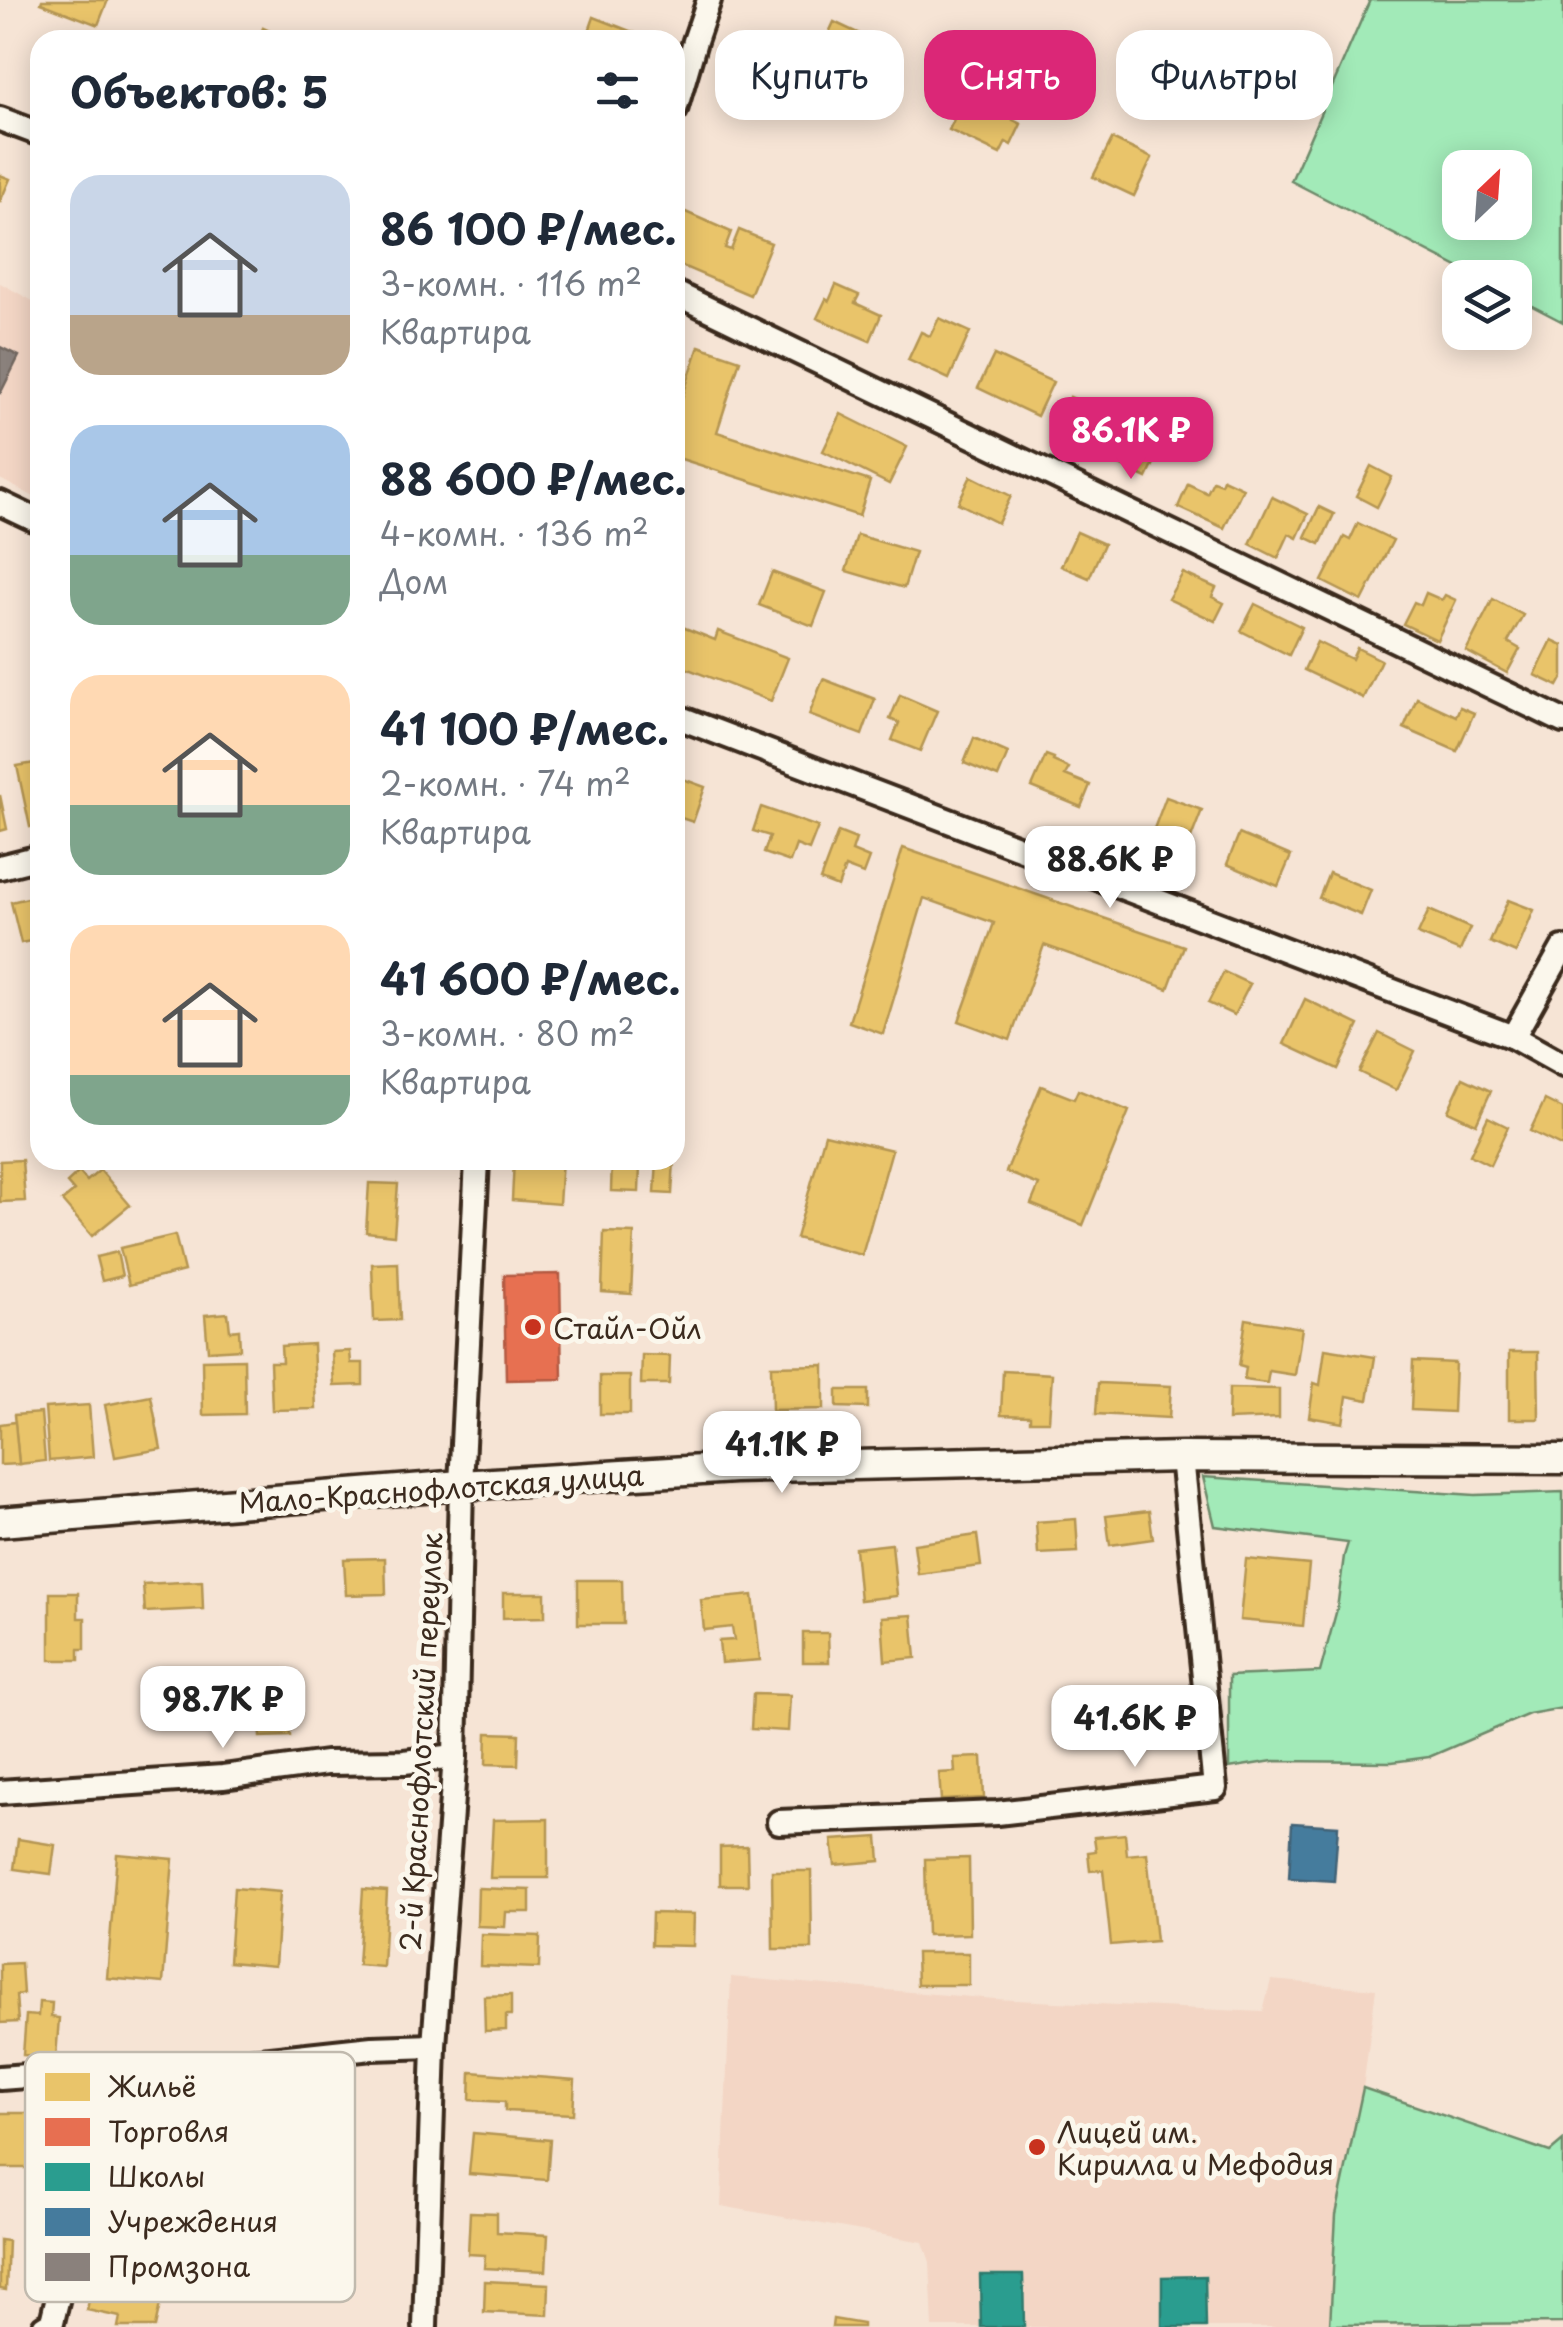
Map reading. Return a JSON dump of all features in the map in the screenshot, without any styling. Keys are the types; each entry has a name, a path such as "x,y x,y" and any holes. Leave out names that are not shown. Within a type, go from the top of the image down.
{"street":[{"path":"685,76 710,0"},
{"path":"0,119 30,130"},
{"path":"685,299 1563,720"},
{"path":"0,503 30,517"},
{"path":"685,720 1513,1038 1563,1065"},
{"path":"0,867 30,859"},
{"path":"1513,1038 1563,948"},
{"name":"2-й Краснофлотский переулок","path":"426,2327 434,2046 455,1756 461,1484 477,1170"},
{"path":"780,1822 996,1813 1214,1788 1182,1458"},
{"name":"Мало-Краснофлотская улица","path":"0,1522 461,1484 734,1468 1182,1458 1563,1459"},
{"path":"0,1792 223,1777 326,1763 404,1762 455,1756"},
{"path":"334,2052 434,2046"},
{"path":"0,2078 25,2076"},
{"path":"44,2327 52,2322 57,2302"}],"shaded area":[{"path":"0,283 30,300 30,495 0,479"},
{"name":"Лицей им. Кирилла и Мефодия","path":"731,1977 995,1999 1263,2012 1271,1980 1376,1989 1363,2088 1336,2215 1329,2327 933,2327 930,2262 923,2242 721,2206"}],"green space":[{"path":"1370,0 1563,0 1563,322 1532,306 1532,260 1444,260 1291,181 1318,120 1333,120 1333,85"},
{"path":"1203,1477 1475,1495 1563,1492 1563,1708 1529,1714 1429,1757 1392,1762 1273,1761 1229,1768 1229,1676 1320,1672 1337,1609 1348,1543 1215,1526"},
{"path":"1363,2088 1550,2152 1563,2141 1563,2323 1330,2325 1336,2215"}],"building: Жильё":[{"path":"108,0 98,25 41,3"},
{"path":"594,17 628,30 589,30"},
{"path":"834,22 851,30 830,30"},
{"path":"954,120 1013,120 1021,124 1011,145 1006,142 1000,154 949,130"},
{"path":"1112,139 1152,158 1134,196 1093,177"},
{"path":"0,175 10,179 0,202"},
{"path":"685,212 731,232 725,248 731,250 739,230 771,243 750,295 685,267"},
{"path":"836,285 859,295 855,303 881,315 870,341 817,318"},
{"path":"939,318 970,332 949,379 908,360 921,332 930,336"},
{"path":"699,346 740,360 717,432 870,481 859,516 685,460 685,389"},
{"path":"994,355 1053,382 1037,416 978,388"},
{"path":"1070,397 1121,420 1101,461 1051,438"},
{"path":"841,414 907,447 889,484 823,451"},
{"path":"1128,423 1165,440 1147,478 1111,461"},
{"path":"1371,466 1392,477 1377,507 1356,496"},
{"path":"971,476 1011,496 998,523 958,503"},
{"path":"1223,479 1243,488 1224,528 1178,507 1188,484 1207,493 1213,481 1221,484"},
{"path":"1272,497 1308,514 1297,538 1289,534 1278,558 1250,544"},
{"path":"1319,507 1334,514 1320,544 1305,537"},
{"path":"1358,523 1393,540 1362,601 1322,581 1344,537 1350,540"},
{"path":"1077,532 1104,544 1089,578 1061,566"},
{"path":"857,535 915,552 904,588 846,571"},
{"path":"772,572 826,592 813,626 759,605"},
{"path":"1183,573 1216,588 1212,597 1224,603 1215,621 1168,599"},
{"path":"1426,593 1442,600 1445,595 1456,600 1437,640 1403,624 1414,602 1421,605"},
{"path":"1493,599 1523,615 1508,642 1520,649 1507,673 1466,651"},
{"path":"1255,604 1302,627 1289,655 1241,631"},
{"path":"685,628 715,640 718,631 788,658 771,701 685,668"},
{"path":"1552,640 1563,645 1563,677 1558,686 1535,675"},
{"path":"1317,642 1352,659 1357,648 1381,660 1363,698 1304,670"},
{"path":"823,679 875,699 862,735 809,715"},
{"path":"900,695 937,711 920,751 892,740 899,723 890,719"},
{"path":"1417,698 1456,716 1460,707 1474,713 1457,751 1404,728"},
{"path":"974,738 1008,753 998,777 964,763"},
{"path":"1046,755 1069,768 1065,775 1090,785 1081,807 1032,787"},
{"path":"30,764 30,827 17,766"},
{"path":"685,780 705,787 693,822 685,819"},
{"path":"0,795 7,829 0,831"},
{"path":"1166,797 1202,810 1191,838 1181,834 1177,843 1152,834"},
{"path":"761,807 818,827 809,850 796,845 790,862 764,853 770,836 753,831"},
{"path":"838,832 856,839 852,851 869,858 863,874 845,867 838,887 820,880"},
{"path":"1239,834 1291,856 1278,886 1227,864"},
{"path":"903,848 1184,946 1168,989 1044,945 1010,1040 959,1021 994,923 924,898 883,1034 849,1022"},
{"path":"1329,873 1371,890 1361,915 1319,898"},
{"path":"30,897 30,941 21,943 11,902"},
{"path":"1508,900 1534,910 1516,953 1490,942"},
{"path":"1429,910 1470,928 1460,951 1418,934"},
{"path":"1224,972 1250,984 1234,1015 1208,1003"},
{"path":"1305,999 1359,1025 1338,1069 1284,1044"},
{"path":"1379,1033 1415,1051 1396,1090 1359,1072"},
{"path":"1463,1078 1491,1091 1476,1124 1448,1111"},
{"path":"1041,1086 1074,1099 1078,1090 1129,1111 1083,1225 1031,1204 1039,1185 1006,1172"},
{"path":"1545,1100 1563,1109 1563,1147 1530,1131"},
{"path":"1488,1117 1508,1127 1490,1165 1470,1155"},
{"path":"825,1134 892,1150 862,1255 796,1238"},
{"path":"22,1160 25,1201 0,1202 0,1161"},
{"path":"100,1170 130,1205 92,1236 62,1201 74,1191 67,1183 79,1172 87,1181"},
{"path":"514,1170 561,1170 559,1204 512,1200"},
{"path":"612,1170 640,1170 639,1192 611,1191"},
{"path":"656,1170 673,1170 672,1194 655,1193"},
{"path":"369,1183 398,1184 394,1235 366,1232"},
{"path":"604,1232 634,1233 631,1294 602,1292"},
{"path":"175,1235 184,1271 129,1285 120,1248"},
{"path":"117,1252 122,1276 102,1281 96,1257"},
{"path":"398,1263 400,1320 374,1321 372,1264"},
{"path":"228,1313 230,1331 239,1330 240,1349 208,1351 205,1315"},
{"path":"1246,1319 1302,1328 1295,1375 1269,1371 1267,1383 1244,1380 1246,1368 1239,1366"},
{"path":"313,1344 316,1409 272,1410 270,1362 282,1362 281,1346"},
{"path":"1325,1349 1375,1357 1368,1400 1347,1396 1343,1423 1309,1417 1314,1383 1320,1385"},
{"path":"350,1351 351,1363 363,1363 363,1385 334,1386 332,1352"},
{"path":"1509,1352 1538,1352 1539,1419 1509,1419"},
{"path":"642,1355 670,1356 669,1384 641,1384"},
{"path":"244,1359 245,1414 203,1415 202,1360"},
{"path":"1413,1361 1455,1363 1453,1412 1411,1410"},
{"path":"824,1365 824,1409 772,1410 771,1366"},
{"path":"1003,1371 1052,1374 1049,1421 1001,1415"},
{"path":"600,1376 630,1376 630,1414 600,1414"},
{"path":"1098,1383 1171,1386 1169,1418 1096,1414"},
{"path":"1229,1388 1279,1389 1279,1418 1228,1420"},
{"path":"837,1390 868,1390 868,1408 837,1407"},
{"path":"151,1396 161,1449 115,1457 105,1405"},
{"path":"89,1405 93,1457 49,1461 45,1408"},
{"path":"41,1413 45,1461 19,1464 14,1415"},
{"path":"15,1422 19,1464 0,1465 0,1424"},
{"path":"1149,1511 1153,1539 1110,1545 1106,1516"},
{"path":"1076,1519 1078,1552 1038,1554 1036,1522"},
{"path":"977,1535 981,1566 918,1574 914,1544"},
{"path":"892,1544 897,1596 860,1600 855,1548"},
{"path":"385,1558 386,1594 346,1595 344,1559"},
{"path":"1246,1559 1309,1565 1303,1626 1240,1620"},
{"path":"578,1580 622,1580 623,1624 578,1624"},
{"path":"202,1581 203,1609 145,1612 143,1584"},
{"path":"50,1593 78,1593 78,1618 85,1618 85,1649 79,1649 79,1660 50,1660"},
{"path":"503,1593 545,1593 545,1617 503,1618"},
{"path":"753,1595 760,1660 721,1663 719,1641 734,1640 732,1627 704,1630 701,1600"},
{"path":"912,1615 916,1658 885,1661 882,1617"},
{"path":"803,1633 828,1633 829,1662 803,1662"},
{"path":"286,1674 290,1736 260,1737 256,1676"},
{"path":"753,1694 790,1695 788,1731 751,1729"},
{"path":"487,1733 519,1734 518,1765 486,1764"},
{"path":"982,1757 984,1798 941,1800 939,1773 955,1772 954,1758"},
{"path":"548,1819 548,1878 490,1878 493,1820"},
{"path":"1125,1834 1127,1855 1147,1853 1156,1941 1111,1945 1103,1870 1090,1871 1088,1852 1096,1851 1094,1837"},
{"path":"878,1837 880,1861 835,1865 832,1840"},
{"path":"18,1839 55,1845 51,1874 14,1869"},
{"path":"747,1846 748,1885 720,1885 720,1847"},
{"path":"117,1854 173,1859 163,1983 107,1978"},
{"path":"969,1858 970,1934 927,1935 925,1859"},
{"path":"772,1871 811,1871 812,1949 773,1949"},
{"path":"234,1888 280,1892 275,1966 229,1962"},
{"path":"478,1888 530,1890 530,1912 506,1912 505,1927 477,1926"},
{"path":"363,1889 387,1891 383,1967 358,1965"},
{"path":"652,1913 694,1914 693,1946 651,1945"},
{"path":"481,1934 540,1936 539,1968 480,1966"},
{"path":"916,1953 969,1953 969,1985 917,1985"},
{"path":"21,1963 23,1994 16,1995 18,2022 0,2023 0,1964"},
{"path":"511,1995 506,2030 485,2031 484,1996"},
{"path":"39,2002 52,2003 51,2017 59,2018 56,2052 23,2055 26,2015 38,2016"},
{"path":"471,2072 575,2080 573,2114 505,2111 505,2102 470,2100"},
{"path":"0,2113 25,2113 25,2168 0,2168"},
{"path":"473,2133 550,2140 547,2180 469,2174"},
{"path":"470,2212 497,2213 497,2232 548,2235 546,2271 484,2268 485,2255 468,2254"},
{"path":"0,2240 8,2241 6,2290 0,2289"},
{"path":"485,2281 549,2284 548,2315 484,2312"},
{"path":"89,2302 160,2302 155,2327 118,2327 120,2317 87,2310"},
{"path":"833,2319 863,2324 863,2327 832,2327"}],"building: Торговля":[{"name":"Стайл-Ойл","path":"560,1274 562,1379 506,1380 504,1275"}],"building: Школы":[{"path":"980,2275 1023,2275 1024,2327 981,2327"},
{"path":"1205,2276 1206,2327 1162,2327 1162,2277"}],"building: Учреждения":[{"path":"1292,1823 1338,1826 1334,1881 1289,1878"}],"building: Промзона":[{"path":"0,347 19,356 0,394"}],"place":[{"name":"Стайл-Ойл","path":"533,1327"},
{"name":"Лицей им. Кирилла и Мефодия","path":"1037,2147"}]}
